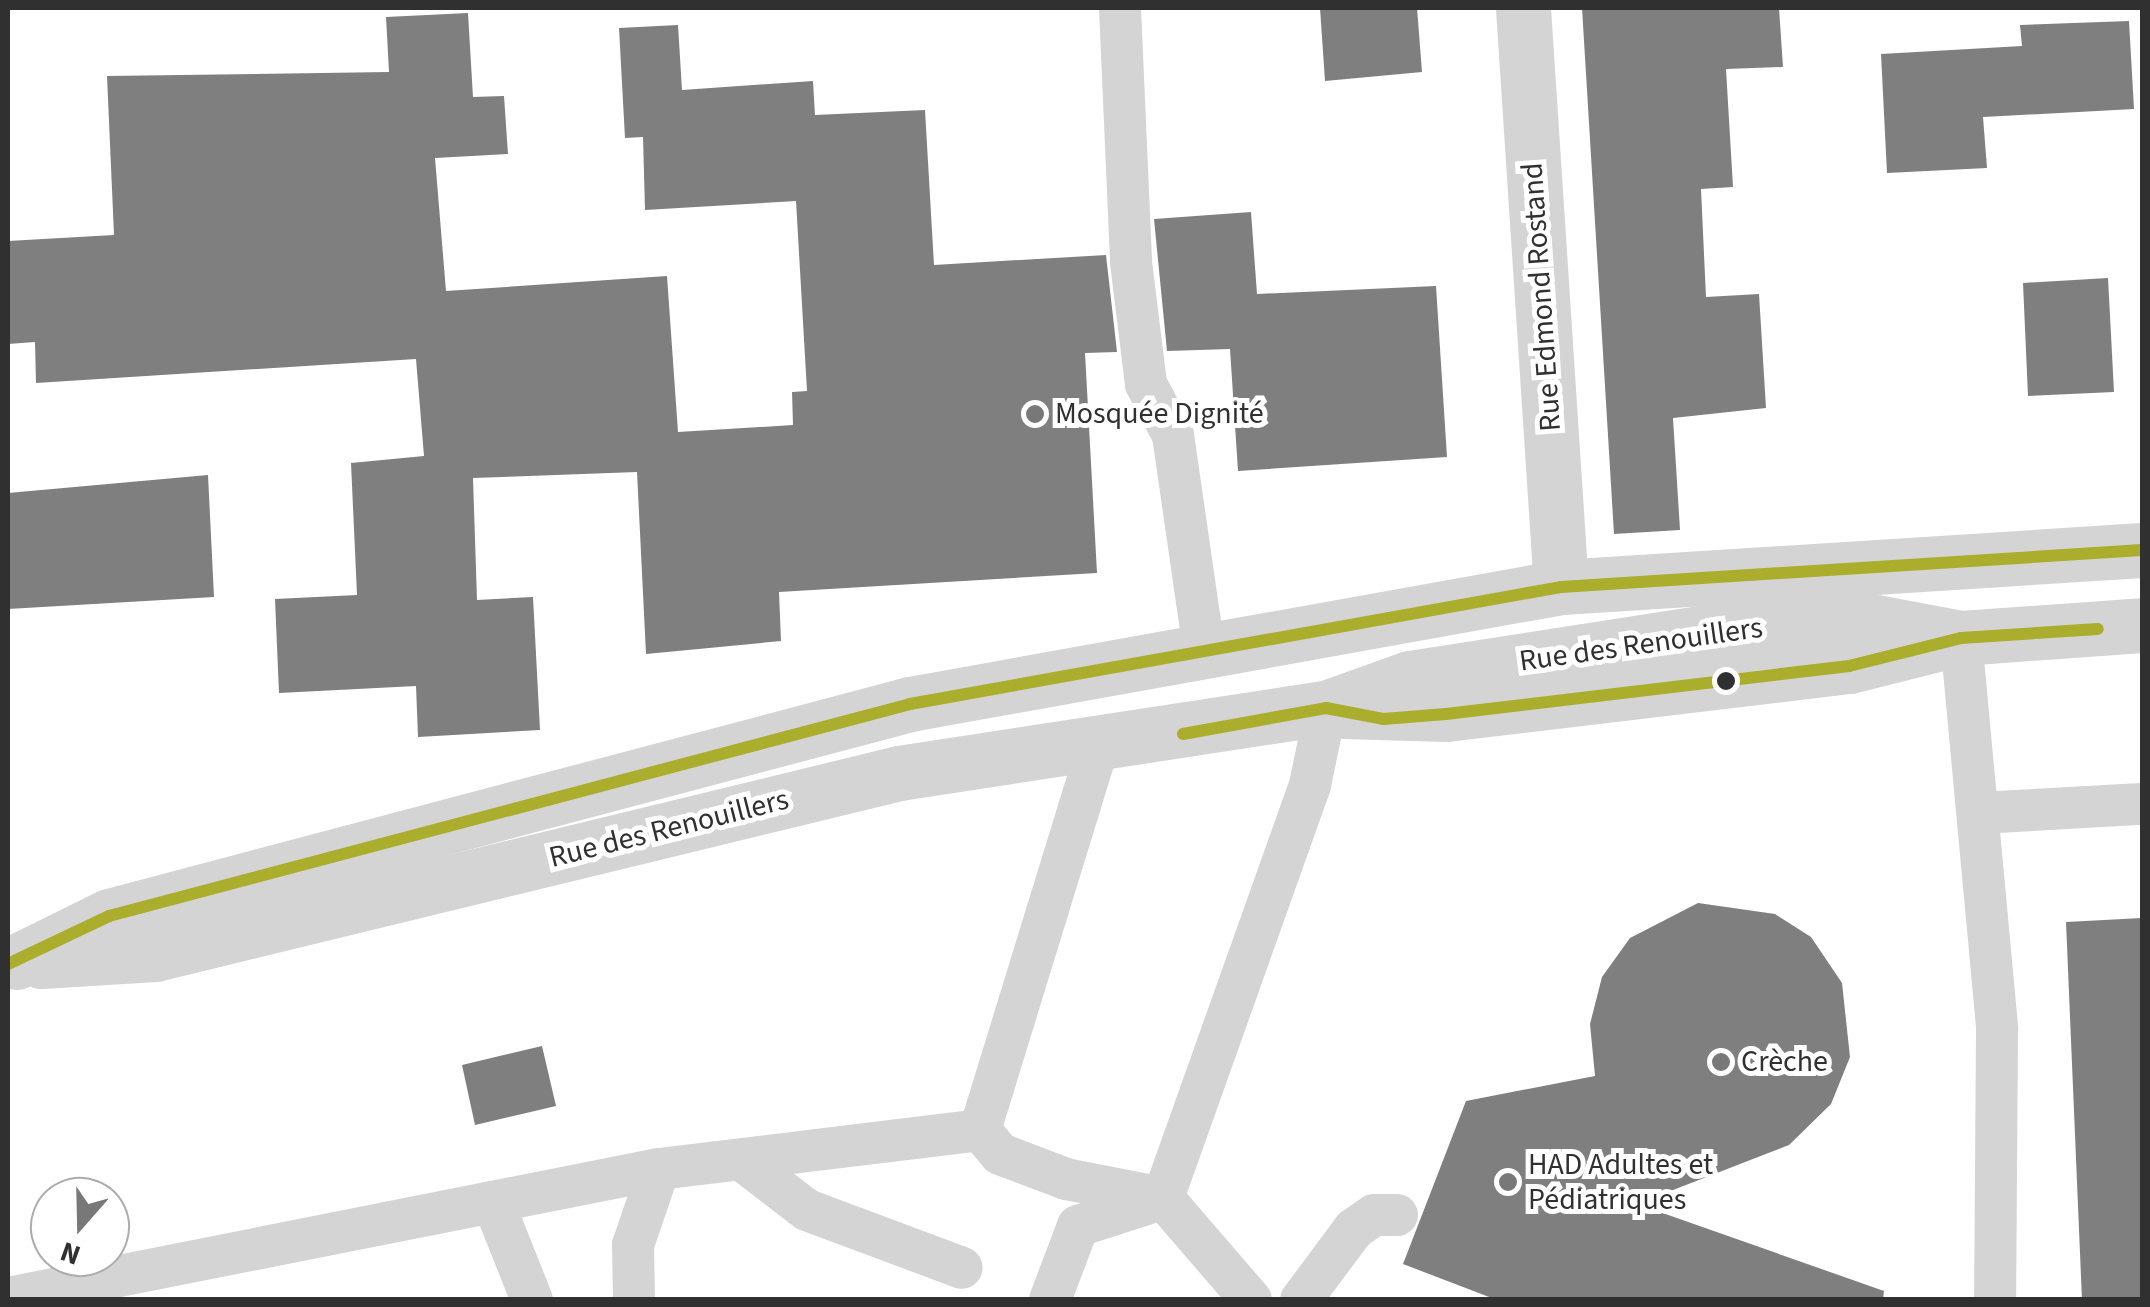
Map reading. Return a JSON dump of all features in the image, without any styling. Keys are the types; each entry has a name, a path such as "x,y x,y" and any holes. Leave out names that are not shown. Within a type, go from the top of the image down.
{"street":[{"name":"Rue Edmond Rostand","path":"1523,8 1568,653"},
{"name":"Rue des Renouillers","path":"12,963 109,916 396,835 910,704 1561,588 1962,556 2142,550"},
{"path":"1960,638 1962,556"},
{"name":"Rue des Renouillers","path":"12,963 155,954 899,773 1097,749 1326,708 1410,678 1568,653 1865,620 1960,638"},
{"name":"Rue des Renouillers","path":"1326,708 1383,719 1446,714 1849,666 1960,638 2142,624"},
{"path":"1097,749 1146,660"}],"lane":[{"path":"1120,8 1131,262 1146,384 1180,466 1204,650"},
{"path":"1960,638 1996,1030 1994,1300"},
{"path":"1164,1198 1310,785 1326,708"},
{"path":"980,1130 1097,749"},
{"path":"1979,813 2142,804"},
{"path":"980,1130 1000,1154 1084,1186 1164,1198 1251,1300"},
{"path":"8,1298 659,1169 980,1130"},
{"path":"742,1160 806,1210 962,1268"},
{"path":"634,1300 633,1245 659,1169"},
{"path":"1050,1300 1078,1226 1164,1198"},
{"path":"494,1202 532,1300"},
{"path":"1301,1300 1354,1229 1397,1215"}],"building":[{"path":"1320,8 1417,8 1422,72 1325,81"},
{"path":"1582,8 1779,8 1783,67 1726,69 1733,187 1701,189 1706,297 1759,294 1766,408 1673,418 1680,530 1614,534"},
{"path":"468,13 473,97 504,96 508,154 435,158 446,291 667,276 678,432 793,425 792,392 807,391 796,201 645,210 643,137 625,138 619,28 678,25 682,90 813,81 815,115 925,110 934,265 1106,255 1117,352 1085,353 1097,573 779,592 781,641 646,654 637,472 473,478 477,600 533,597 540,730 418,737 416,686 279,693 275,599 357,595 351,463 424,456 416,359 36,383 35,342 8,344 8,241 114,235 107,76 389,72 386,17"},
{"path":"2129,21 2134,109 1983,117 1987,168 1887,173 1881,54 2022,46 2020,25"},
{"path":"1251,212 1257,294 1436,286 1447,457 1238,471 1230,349 1167,351 1154,219"},
{"path":"2108,278 2114,392 2028,396 2023,283"},
{"path":"208,475 214,597 8,609 8,493"},
{"path":"1698,903 1775,914 1811,937 1842,983 1850,1057 1831,1104 1789,1145 1637,1204 1884,1291 1883,1300 1497,1300 1403,1264 1466,1101 1595,1076 1590,1024 1602,977 1630,938"},
{"path":"2142,918 2142,1300 2082,1300 2066,922"},
{"path":"542,1046 556,1106 475,1125 462,1065"}],"transit line":[{"path":"8,964 109,916 910,704 1561,587 2142,550"},
{"path":"1183,734 1326,708 1383,719 1446,714 1849,666 1961,638 2098,629"}],"place":[{"name":"Mosquée Dignité","path":"1035,414"},
{"name":"Crèche","path":"1721,1062"},
{"name":"HAD Adultes et Pédiatriques","path":"1508,1182"}]}
